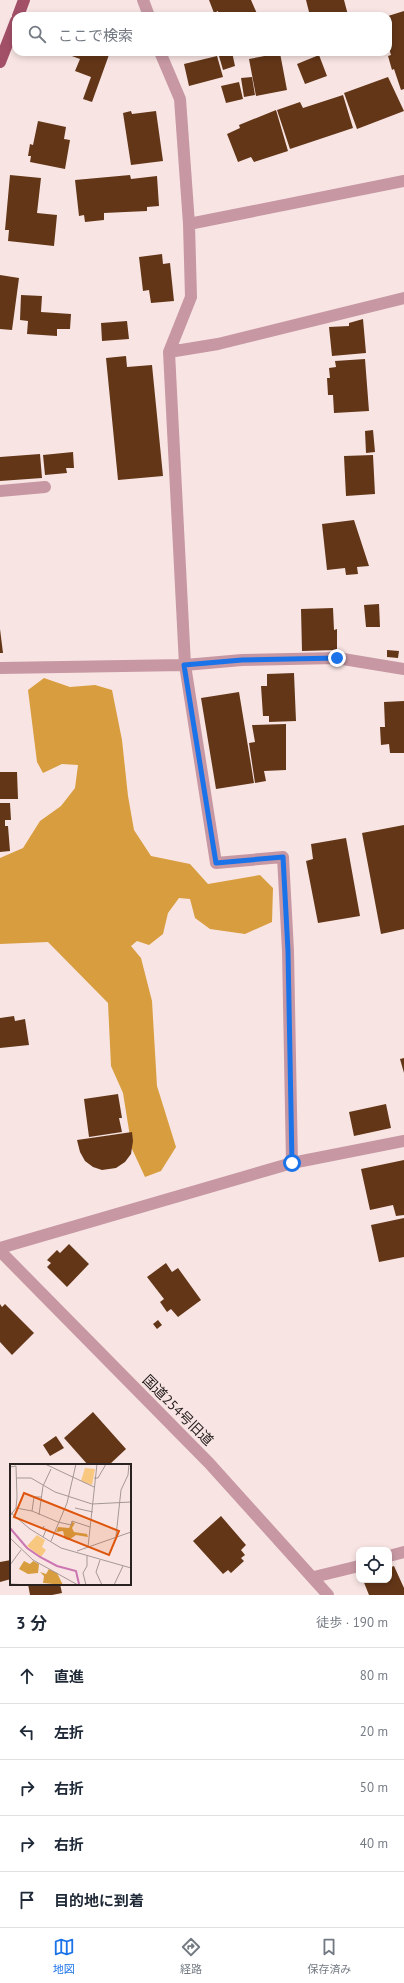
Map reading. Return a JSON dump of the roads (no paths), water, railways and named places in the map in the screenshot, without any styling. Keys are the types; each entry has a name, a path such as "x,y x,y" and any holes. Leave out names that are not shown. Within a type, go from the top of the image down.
{"main road":[{"path":"20,12 24,0"},
{"path":"0,62 12,31"}],"street":[{"path":"144,0 148,12"},
{"path":"161,56 180,99 189,224 191,298 169,352 184,665 216,863 283,857 288,951 292,1163"},
{"path":"189,224 404,181"},
{"path":"169,352 218,344 404,298"},
{"path":"0,492 45,487"},
{"path":"0,668 184,665 242,660 337,658 404,669"},
{"path":"0,1250 292,1163 404,1141"},
{"name":"国道254号旧道","path":"0,1250 209,1463 314,1577 328,1595"},
{"path":"392,1555 404,1552"},
{"path":"314,1577 356,1567"}]}
